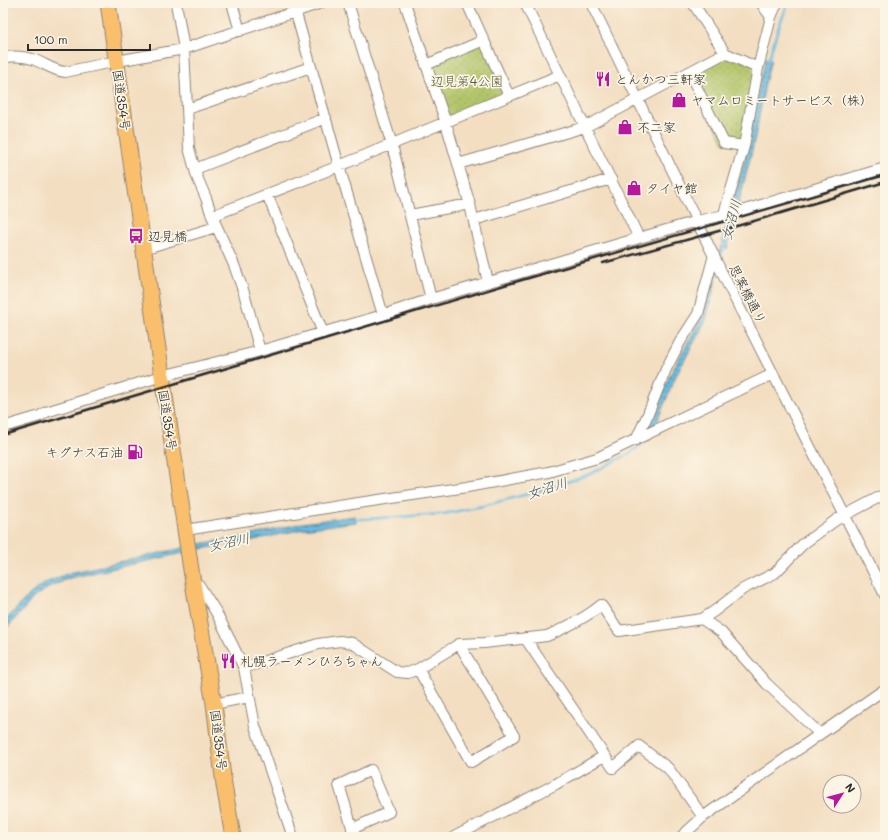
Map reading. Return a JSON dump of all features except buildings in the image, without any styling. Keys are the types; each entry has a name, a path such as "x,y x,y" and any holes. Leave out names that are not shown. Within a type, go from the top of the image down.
{"highway":[{"name":"国道354号","path":"108,3 187,544 214,704 232,837"}],"street":[{"path":"176,3 184,49 189,148 212,216 234,265 244,293 260,351"},
{"path":"232,3 240,30"},
{"path":"3,57 17,56 34,60 65,72 184,49 240,30 295,7 321,3"},
{"path":"348,3 392,145 431,299"},
{"path":"405,3 446,123 470,204 488,282"},
{"path":"467,3 510,96"},
{"path":"526,3 639,238"},
{"name":"思案橋通り","path":"590,3 722,273 885,595"},
{"path":"693,3 725,53 758,68"},
{"path":"761,3 771,18"},
{"path":"731,213 758,68 771,18 777,3"},
{"path":"295,7 339,166 383,315"},
{"path":"426,65 484,40"},
{"path":"458,164 585,126 725,53"},
{"path":"187,109 312,67"},
{"path":"689,72 724,143 744,146"},
{"path":"212,216 392,145 560,75"},
{"path":"195,169 326,118"},
{"path":"3,427 162,376 260,351 488,282 885,168"},
{"path":"474,220 611,179"},
{"path":"267,194 323,332"},
{"path":"410,215 470,204"},
{"path":"143,249 216,226"},
{"path":"639,439 666,369 680,342 698,314 715,258"},
{"path":"187,544 350,504 467,487 549,472 597,458 773,374"},
{"path":"244,668 318,644 340,641 352,642 397,672 408,673 459,644 484,643 547,636 593,612 601,605 620,631 702,619 743,589 764,580 775,573 803,544 836,520 885,494"},
{"path":"193,583 199,585 216,612 244,668 255,726 293,837"},
{"path":"702,619 721,632 767,684 820,734"},
{"path":"525,638 613,768 640,746 668,768 703,818"},
{"path":"418,668 471,762 514,736 459,644"},
{"path":"681,837 703,818 820,734 885,690"},
{"path":"214,704 249,697"},
{"path":"454,837 556,784 604,756"},
{"path":"372,770 389,812 353,833 339,785 372,770"}],"green space":[{"name":"辺見第4公園","path":"484,40 509,96 446,123 426,65"},
{"path":"725,53 758,68 744,146 724,143 689,72"}],"water":[{"path":"766,58 771,60 750,159 727,249 721,247 715,285 706,320 676,376 649,441 644,438 670,375 701,318 745,158"},
{"path":"355,516 356,522 303,529 250,541 206,548 70,578 48,588 33,598 3,632 3,623 30,594 45,583 69,573 205,543 249,536 302,523"}],"waterway":[{"name":"女沼川","path":"768,61 788,3"},
{"name":"女沼川","path":"720,261 725,245"},
{"name":"女沼川","path":"352,519 443,514 483,506 548,489 592,473 632,452 647,440 648,437"}],"railway":[{"path":"3,435 515,282 885,175"},
{"path":"603,263 744,224 885,182"}],"place":[{"name":"とんかつ三軒家","path":"603,79"},
{"name":"ヤマムロミートサービス（株）","path":"679,100"},
{"name":"不二家","path":"625,127"},
{"name":"タイヤ館","path":"634,188"},
{"name":"辺見橋","path":"136,236"},
{"name":"キグナス石油","path":"135,452"},
{"name":"札幌ラーメンひろちゃん","path":"228,661"}]}
